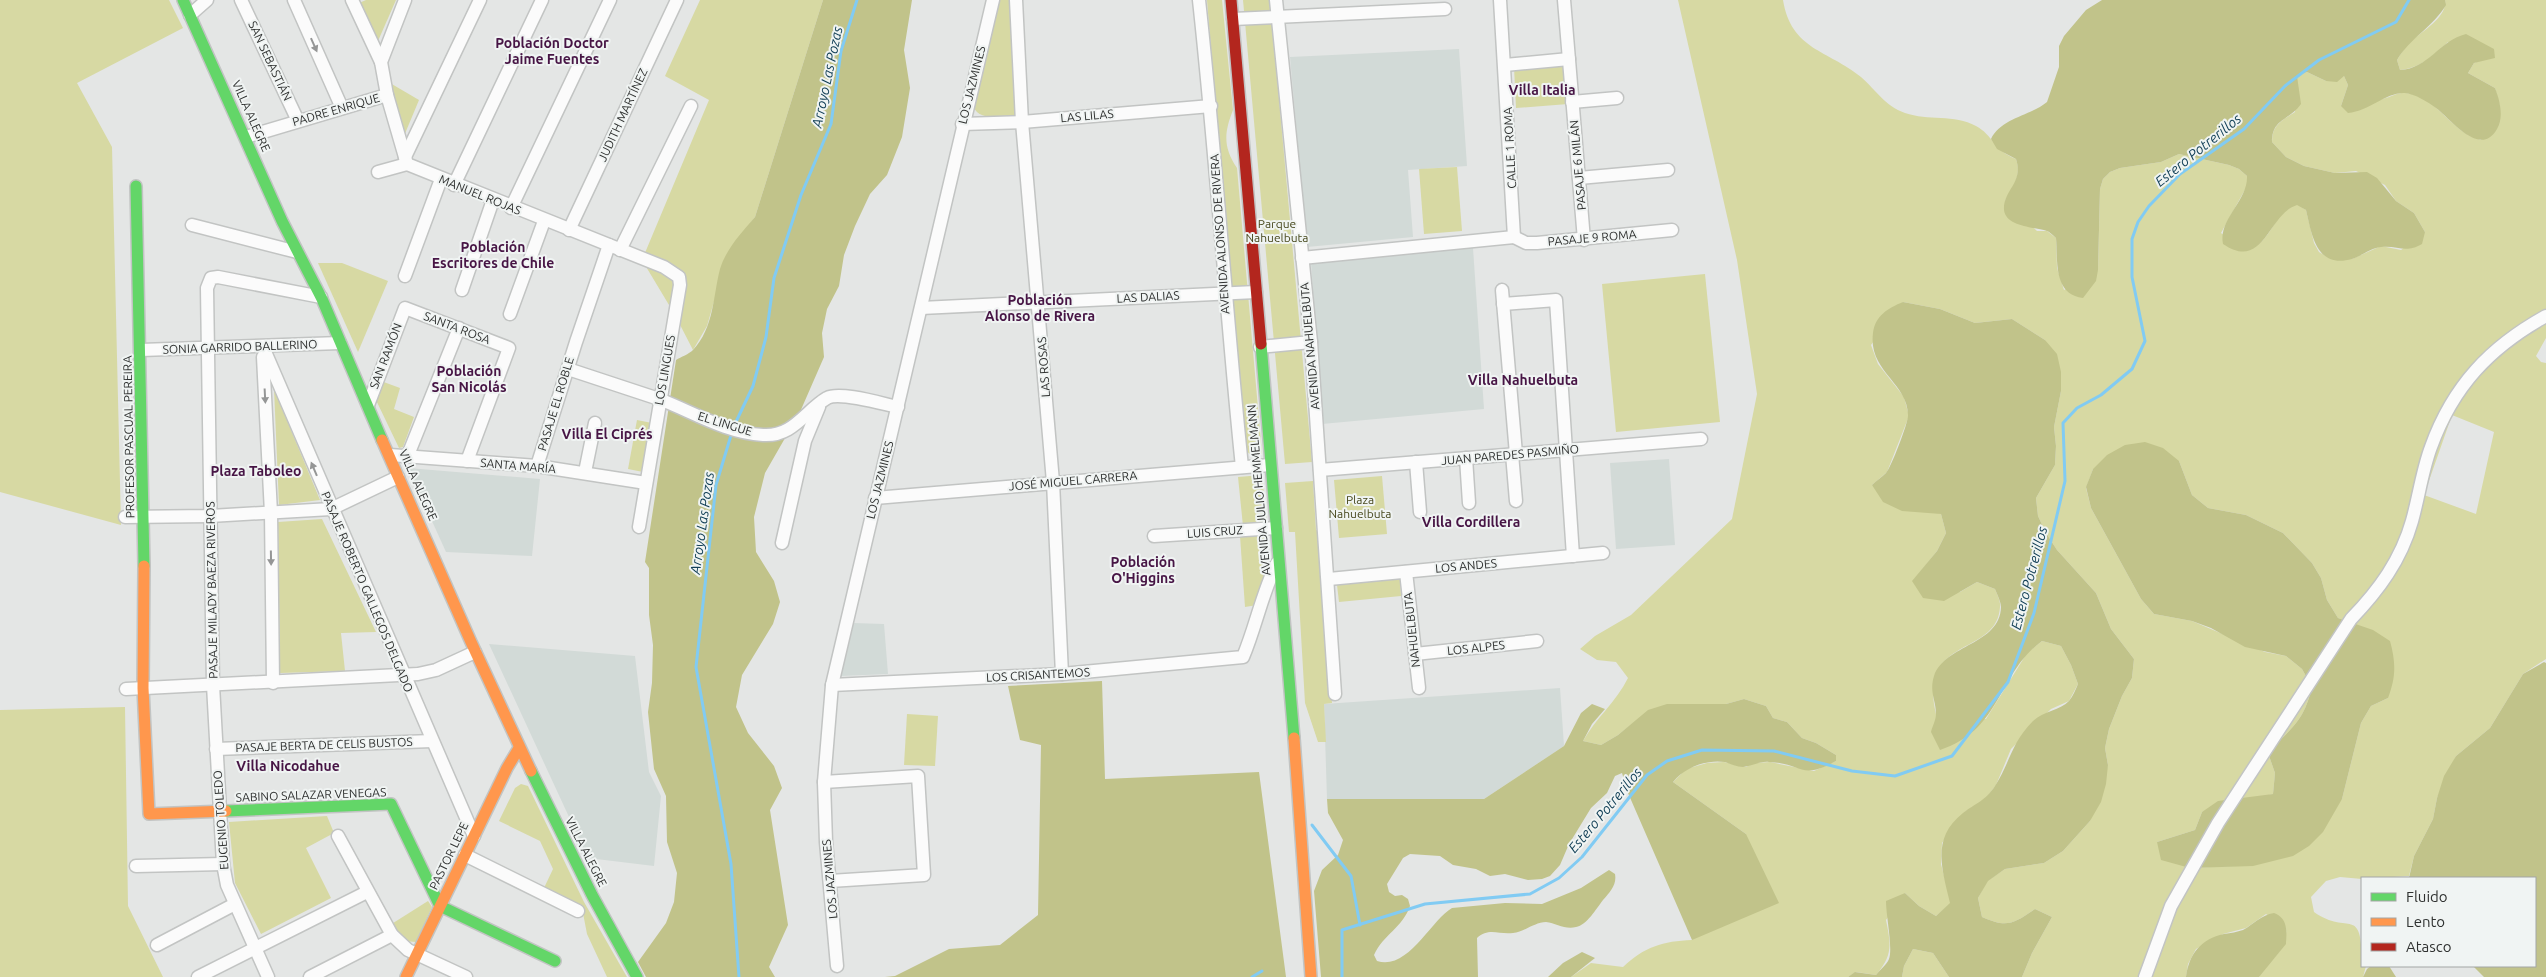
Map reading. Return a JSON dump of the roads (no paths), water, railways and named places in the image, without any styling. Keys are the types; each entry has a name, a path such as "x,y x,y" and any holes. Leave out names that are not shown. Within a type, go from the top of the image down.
{"main road":[{"name":"VILLA ALEGRE","path":"183,0 297,252 321,297 398,477 519,748 604,918 637,977"},
{"name":"AVENIDA JULIO HEMMELMANN","path":"1231,0 1279,559 1312,977"},
{"name":"PROFESOR PASCUAL PEREIRA","path":"136,186 144,517 143,688 149,814"},
{"name":"PASTOR LEPE","path":"406,977 507,768 519,748"},
{"name":"SABINO SALAZAR VENEGAS","path":"149,814 391,804 440,906"},
{"path":"440,906 555,960"}],"street":[{"path":"190,15 206,0"},
{"name":"SAN SEBASTIÁN","path":"241,0 298,121"},
{"path":"294,0 342,108"},
{"name":"PADRE ENRIQUE","path":"246,137 387,96 381,62 352,0"},
{"path":"381,62 405,0"},
{"path":"378,172 406,161 480,0"},
{"path":"454,185 542,0"},
{"path":"511,208 610,0"},
{"name":"JUDITH MARTÍNEZ","path":"569,230 677,0"},
{"name":"LOS JAZMINES","path":"838,966 830,881 824,782 832,685 921,308 962,124 993,0"},
{"name":"LAS ROSAS","path":"1016,0 1022,122 1053,482 1062,674"},
{"name":"AVENIDA ALONSO DE RIVERA","path":"1199,0 1211,106 1224,293 1242,467"},
{"name":"AVENIDA NAHUELBUTA","path":"1276,0 1311,342 1336,694"},
{"name":"CALLE 1 ROMA","path":"1500,0 1514,237"},
{"name":"PASAJE 6 MILÁN","path":"1564,0 1584,240"},
{"path":"1233,19 1445,10"},
{"path":"1505,65 1569,59"},
{"path":"387,96 406,161"},
{"path":"1572,102 1617,98"},
{"name":"PASAJE EL ROBLE","path":"537,466 576,342 614,248 691,106"},
{"name":"LAS LILAS","path":"962,124 1022,122 1211,106"},
{"name":"MANUEL ROJAS","path":"406,161 441,180 614,248"},
{"path":"1579,178 1668,170"},
{"path":"405,276 441,180"},
{"path":"462,290 493,200"},
{"path":"510,314 544,221"},
{"path":"192,225 297,252"},
{"name":"PASAJE 9 ROMA","path":"1514,237 1526,244 1584,240 1672,230"},
{"path":"1302,258 1514,237"},
{"name":"LOS LINGUES","path":"614,248 664,267 679,277 680,285 639,527"},
{"name":"PASAJE MILADY BAEZA RIVEROS","path":"213,684 207,288 211,278 218,276 321,297"},
{"path":"1502,290 1516,501"},
{"name":"LAS DALIAS","path":"921,308 1256,292"},
{"path":"1503,304 1556,300 1573,556"},
{"name":"SANTA ROSA","path":"405,308 509,348 467,462"},
{"name":"SAN RAMÓN","path":"368,405 405,308"},
{"path":"2145,977 2171,906 2218,823 2351,619 2373,596 2397,561 2408,533 2431,446 2456,396 2479,365 2516,333 2546,316"},
{"path":"408,455 459,328"},
{"path":"1260,347 1311,342"},
{"name":"SONIA GARRIDO BALLERINO","path":"141,350 340,343"},
{"path":"263,347 271,514 273,683"},
{"name":"PASAJE ROBERTO GALLEGOS DELGADO","path":"263,347 402,674 474,836"},
{"name":"EL LINGUE","path":"568,369 660,400 720,425 763,435 782,433 828,398 838,396 898,407"},
{"path":"782,543 805,441 820,405"},
{"path":"585,472 595,423"},
{"name":"JUAN PAREDES PASMIÑO","path":"1320,470 1701,439"},
{"name":"SANTA MARÍA","path":"390,455 537,466 646,483"},
{"path":"1466,458 1469,503"},
{"path":"1416,462 1420,512"},
{"name":"JOSÉ MIGUEL CARRERA","path":"875,498 1270,464"},
{"path":"125,517 271,514 331,509 398,477"},
{"name":"LUIS CRUZ","path":"1154,536 1276,528"},
{"name":"LOS ANDES","path":"1329,579 1603,553"},
{"name":"LOS CRISANTEMOS","path":"832,685 1062,674 1243,657 1254,630 1268,580 1279,559"},
{"name":"NAHUELBUTA","path":"1406,572 1419,688"},
{"name":"LOS ALPES","path":"1415,654 1537,641"},
{"path":"126,688 273,683 418,674 436,670 475,652"},
{"name":"EUGENIO TOLEDO","path":"213,684 223,864 227,885 268,977"},
{"name":"PASAJE BERTA DE CELIS BUSTOS","path":"216,748 432,741"},
{"path":"824,782 918,776 924,875 830,881"},
{"path":"338,836 392,935 408,950 466,977"},
{"path":"465,855 578,911"},
{"path":"136,866 223,864"},
{"path":"198,977 367,892"},
{"path":"157,945 235,904"},
{"path":"310,977 392,935"}],"waterway":[{"name":"Arroyo Las Pozas","path":"734,426 753,386 766,337 774,278 801,195 831,124 841,51 857,0"},
{"name":"Estero Potrerillos","path":"1342,977 1342,930 1425,904 1530,894 1559,878 1582,857 1647,775 1667,761 1702,750 1774,751 1852,771 1895,776 1952,756 2008,682 2034,613 2065,481 2063,423 2077,408 2101,395 2132,369 2145,341 2132,277 2132,239 2138,222 2149,206 2180,174 2244,129 2285,86 2319,60 2396,22 2409,0"},
{"name":"Arroyo Las Pozas","path":"732,432 716,485 696,667 731,864 739,977"},
{"path":"1312,825 1351,876 1360,925"},
{"name":"Estero Potrerillos","path":"1252,977 1262,971"}],"district":[{"name":"Población Doctor Jaime Fuentes","path":"552,52"},
{"name":"Villa Italia","path":"1542,90"},
{"name":"Población Escritores de Chile","path":"493,256"},
{"name":"Población Alonso de Rivera","path":"1040,308"},
{"name":"Población San Nicolás","path":"469,380"},
{"name":"Villa Nahuelbuta","path":"1523,380"},
{"name":"Villa El Ciprés","path":"607,434"},
{"name":"Plaza Taboleo","path":"256,471"},
{"name":"Villa Cordillera","path":"1471,522"},
{"name":"Población O'Higgins","path":"1143,570"},
{"name":"Villa Nicodahue","path":"288,766"}],"park label":[{"name":"Parque Nahuelbuta","path":"1277,231"},
{"name":"Plaza Nahuelbuta","path":"1360,507"}]}
